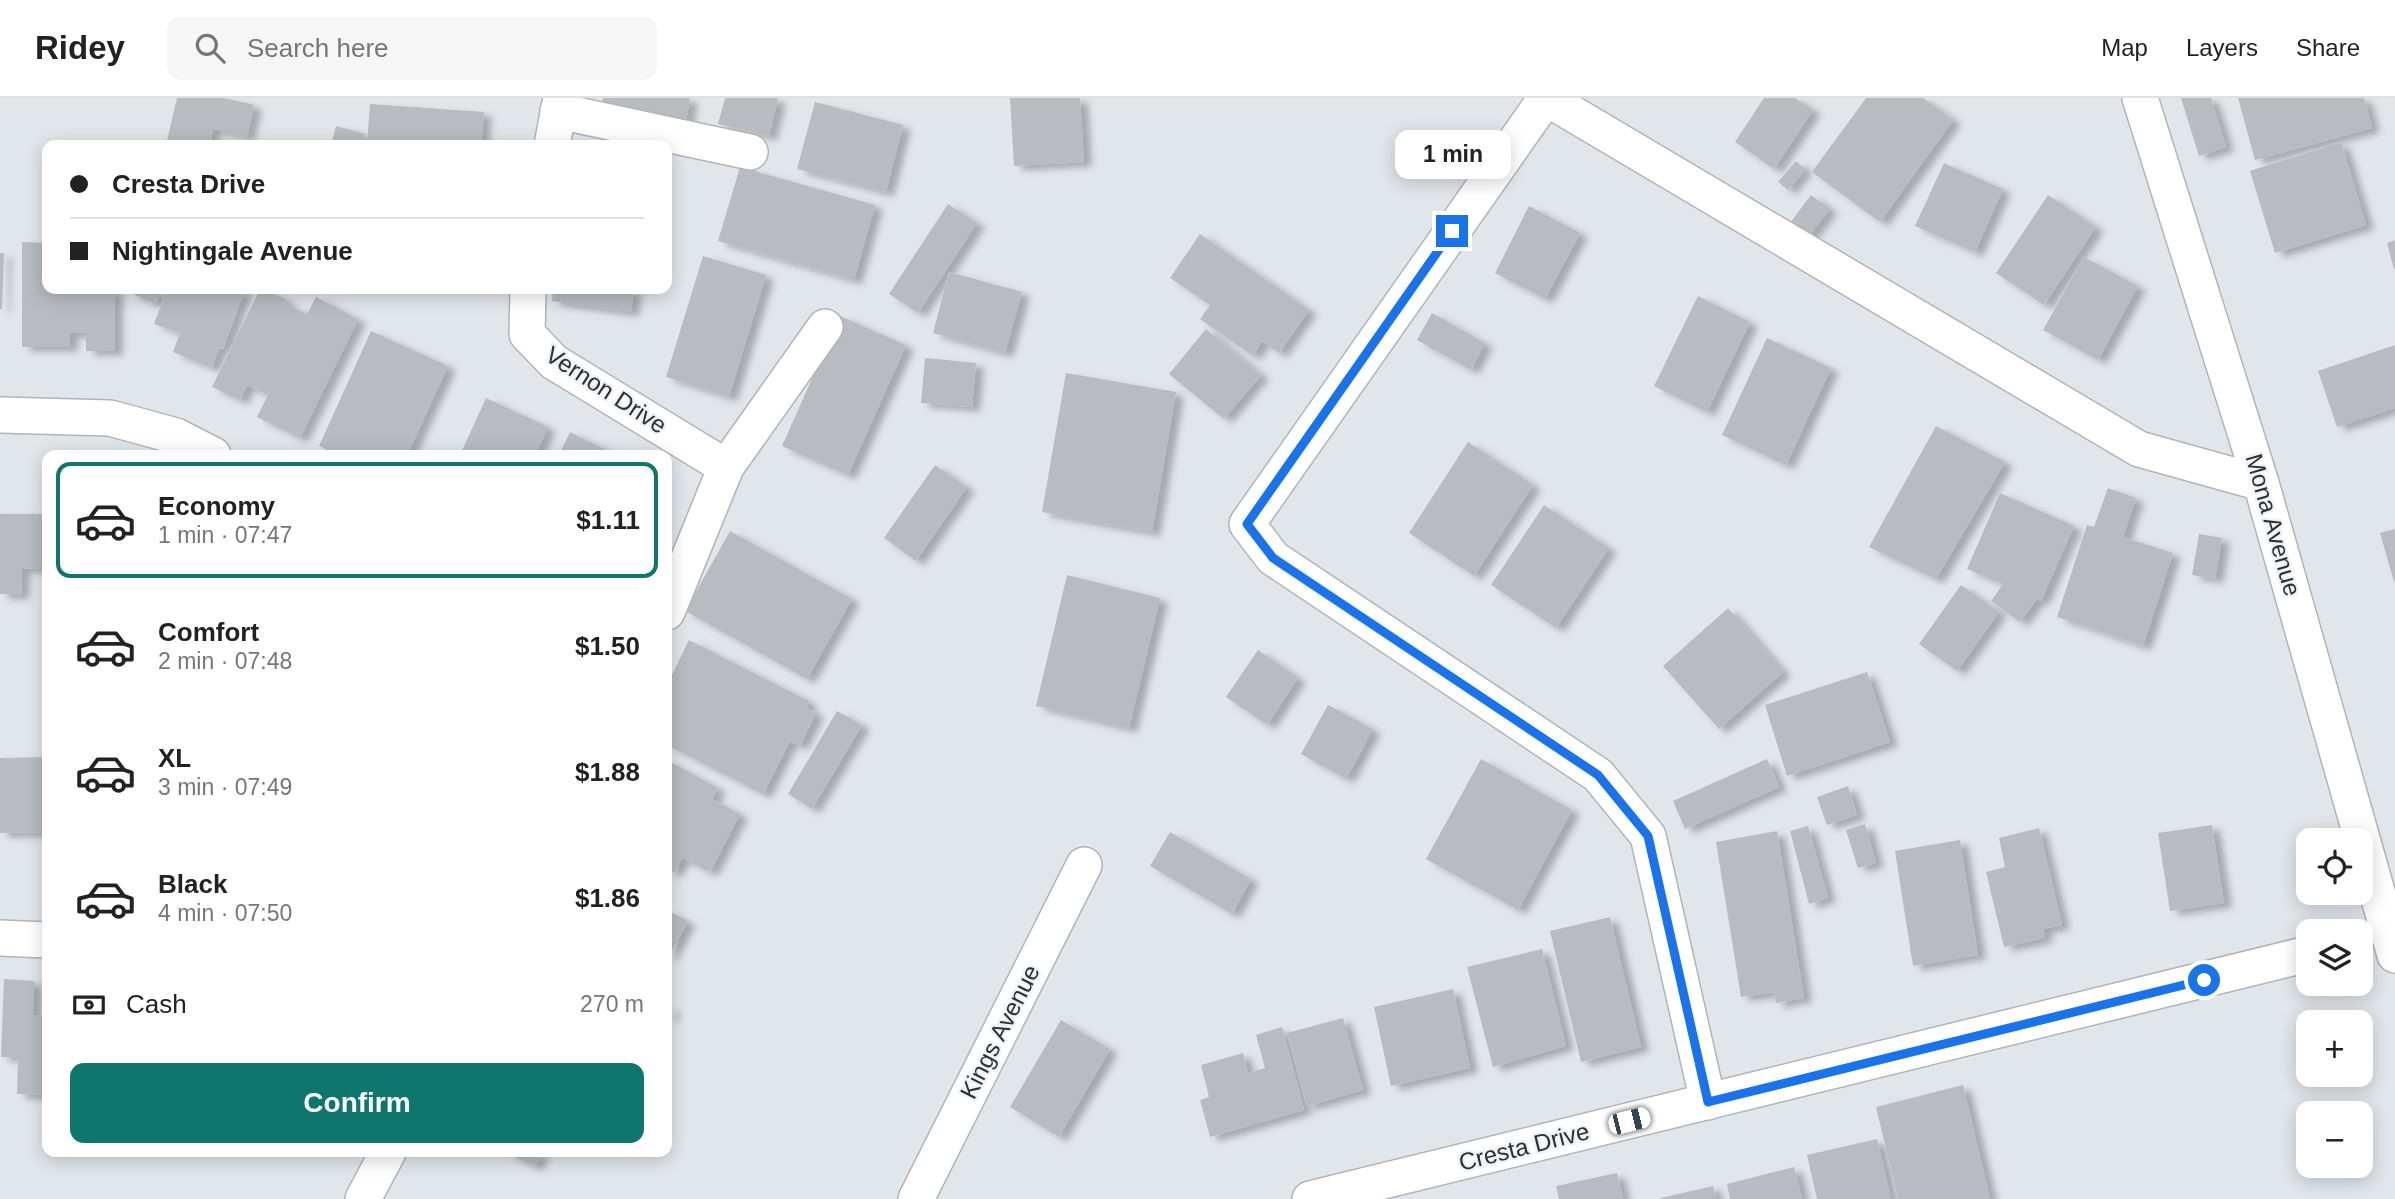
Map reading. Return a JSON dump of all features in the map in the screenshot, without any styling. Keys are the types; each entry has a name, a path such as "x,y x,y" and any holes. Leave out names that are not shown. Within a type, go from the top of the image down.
{"street":[{"path":"1708,1102 1648,836 1598,775 1273,558 1247,524 1546,98 2139,449 2261,483"},
{"name":"Mona Avenue","path":"2140,98 2261,483 2382,944"},
{"path":"553,140 560,105 750,152"},
{"name":"Vernon Drive","path":"528,294 527,334 554,362 726,467"},
{"path":"672,600 726,467 825,327"},
{"path":"0,415 110,418 176,436 203,450"},
{"name":"Kings Avenue","path":"916,1199 1084,864"},
{"path":"0,938 42,940"},
{"name":"Cresta Drive","path":"1310,1199 2296,957"},
{"path":"363,1199 385,1157"}],"building":[{"path":"177,98 224,98 254,105 247,137 213,129 211,140 167,140"},
{"path":"603,98 690,98 685,127 601,113"},
{"path":"725,98 778,98 769,136 718,124"},
{"path":"1010,98 1080,98 1084,162 1014,166"},
{"path":"1764,98 1795,98 1813,110 1774,169 1735,142"},
{"path":"1866,98 1923,98 1953,120 1880,222 1812,172"},
{"path":"2181,98 2211,98 2226,147 2199,156"},
{"path":"2238,98 2364,98 2372,128 2255,160"},
{"path":"815,102 903,125 886,192 797,169"},
{"path":"370,104 484,112 481,140 367,140"},
{"path":"336,126 365,134 363,140 332,140"},
{"path":"2341,142 2366,225 2275,253 2250,171"},
{"path":"1796,161 1805,169 1788,190 1778,182"},
{"path":"1944,163 2003,189 1975,252 1915,226"},
{"path":"740,167 875,205 854,280 718,241"},
{"path":"1811,195 1830,209 1808,237 1790,223"},
{"path":"2048,195 2096,227 2044,305 1996,273"},
{"path":"948,204 977,223 918,313 889,294"},
{"path":"1529,206 1580,233 1545,299 1495,273"},
{"path":"1200,234 1309,310 1279,353 1262,341 1253,356 1200,319 1210,305 1170,278"},
{"path":"2395,240 2395,269 2394,269 2387,243"},
{"path":"22,242 42,243 42,294 115,294 115,351 86,351 86,333 70,333 70,347 22,347"},
{"path":"0,253 4,253 2,309 0,309"},
{"path":"703,256 766,275 729,397 666,377"},
{"path":"2084,257 2138,286 2098,360 2043,330"},
{"path":"949,272 1022,292 1005,353 933,333"},
{"path":"133,294 160,294 155,304"},
{"path":"165,294 243,294 223,349 219,348 212,368 173,352 180,333 154,324"},
{"path":"258,294 273,294 286,299 284,303 307,314 316,297 358,319 300,438 257,417 268,395 247,385 240,400 212,387"},
{"path":"553,294 633,294 631,312 552,301"},
{"path":"1698,296 1750,322 1707,412 1654,386"},
{"path":"1432,313 1485,343 1471,370 1417,340"},
{"path":"840,316 906,345 848,475 782,446"},
{"path":"1206,329 1261,375 1224,419 1169,374"},
{"path":"371,331 448,366 409,450 327,450 319,446"},
{"path":"1767,338 1831,368 1786,465 1722,435"},
{"path":"2395,345 2395,408 2337,427 2318,371"},
{"path":"925,358 976,363 972,407 921,403"},
{"path":"1066,373 1176,392 1152,532 1042,512"},
{"path":"486,398 548,427 537,450 462,450"},
{"path":"1936,426 2005,462 1936,579 1869,547"},
{"path":"570,432 606,450 561,450"},
{"path":"1468,442 1533,485 1474,576 1409,533"},
{"path":"935,465 967,487 916,561 884,538"},
{"path":"2108,488 2136,498 2123,537 2173,553 2143,646 2057,617 2087,525 2094,527"},
{"path":"2000,493 2074,526 2041,601 2037,599 2020,622 1991,601 2003,584 1967,569"},
{"path":"1544,505 1609,548 1556,628 1491,585"},
{"path":"0,514 42,514 42,569 22,568 21,595 0,594"},
{"path":"2395,529 2395,581 2394,582 2380,533"},
{"path":"730,531 852,599 807,679 685,611"},
{"path":"2199,534 2222,538 2215,579 2192,575"},
{"path":"1067,575 1160,598 1129,728 1036,706"},
{"path":"1961,585 1999,612 1957,671 1919,644"},
{"path":"1728,608 1783,672 1719,729 1663,666"},
{"path":"689,640 809,701 806,707 816,713 800,746 790,741 763,794 672,748 672,675"},
{"path":"1258,650 1298,678 1267,725 1226,697"},
{"path":"1867,672 1890,742 1787,776 1765,705"},
{"path":"1328,705 1373,729 1346,779 1301,754"},
{"path":"837,711 862,725 812,809 788,794"},
{"path":"42,757 42,832 0,833 0,758"},
{"path":"1481,759 1572,810 1518,910 1426,859"},
{"path":"1767,759 1779,787 1685,829 1673,801"},
{"path":"672,763 718,788 712,799 740,814 710,872 682,858 674,873"},
{"path":"1848,786 1857,815 1827,825 1817,797"},
{"path":"1865,824 1876,863 1858,868 1846,830"},
{"path":"2212,825 2224,903 2170,911 2158,833"},
{"path":"1808,826 1828,898 1809,904 1790,831"},
{"path":"2039,828 2062,925 2043,929 2045,938 2004,947 1986,872 2005,867 1999,838"},
{"path":"1777,831 1804,998 1776,1003 1774,992 1741,997 1716,842"},
{"path":"1170,832 1251,879 1232,914 1150,866"},
{"path":"1960,840 1978,955 1913,966 1895,851"},
{"path":"672,913 688,921 672,951"},
{"path":"1610,917 1641,1047 1581,1062 1550,931"},
{"path":"1542,949 1566,1046 1493,1067 1467,967"},
{"path":"4,979 34,981 33,1015 42,1016 42,1095 17,1094 18,1058 1,1057"},
{"path":"1453,989 1470,1068 1391,1086 1374,1007"},
{"path":"1343,1018 1363,1090 1307,1106 1287,1033"},
{"path":"1061,1020 1110,1049 1059,1137 1010,1107"},
{"path":"1282,1027 1304,1110 1210,1137 1200,1100 1209,1097 1201,1065 1243,1053 1248,1073 1265,1068 1256,1035"},
{"path":"1963,1085 1990,1199 1898,1199 1876,1107"},
{"path":"1877,1139 1891,1199 1817,1199 1807,1155"},
{"path":"514,1157 540,1157 535,1166"},
{"path":"1794,1167 1802,1199 1730,1199 1727,1184"},
{"path":"1617,1173 1623,1199 1559,1199 1556,1186"},
{"path":"1713,1186 1716,1199 1661,1199 1661,1198"}],"route":[{"path":"1452,231 1247,524 1273,558 1598,775 1648,836 1708,1102 2204,980"}]}
